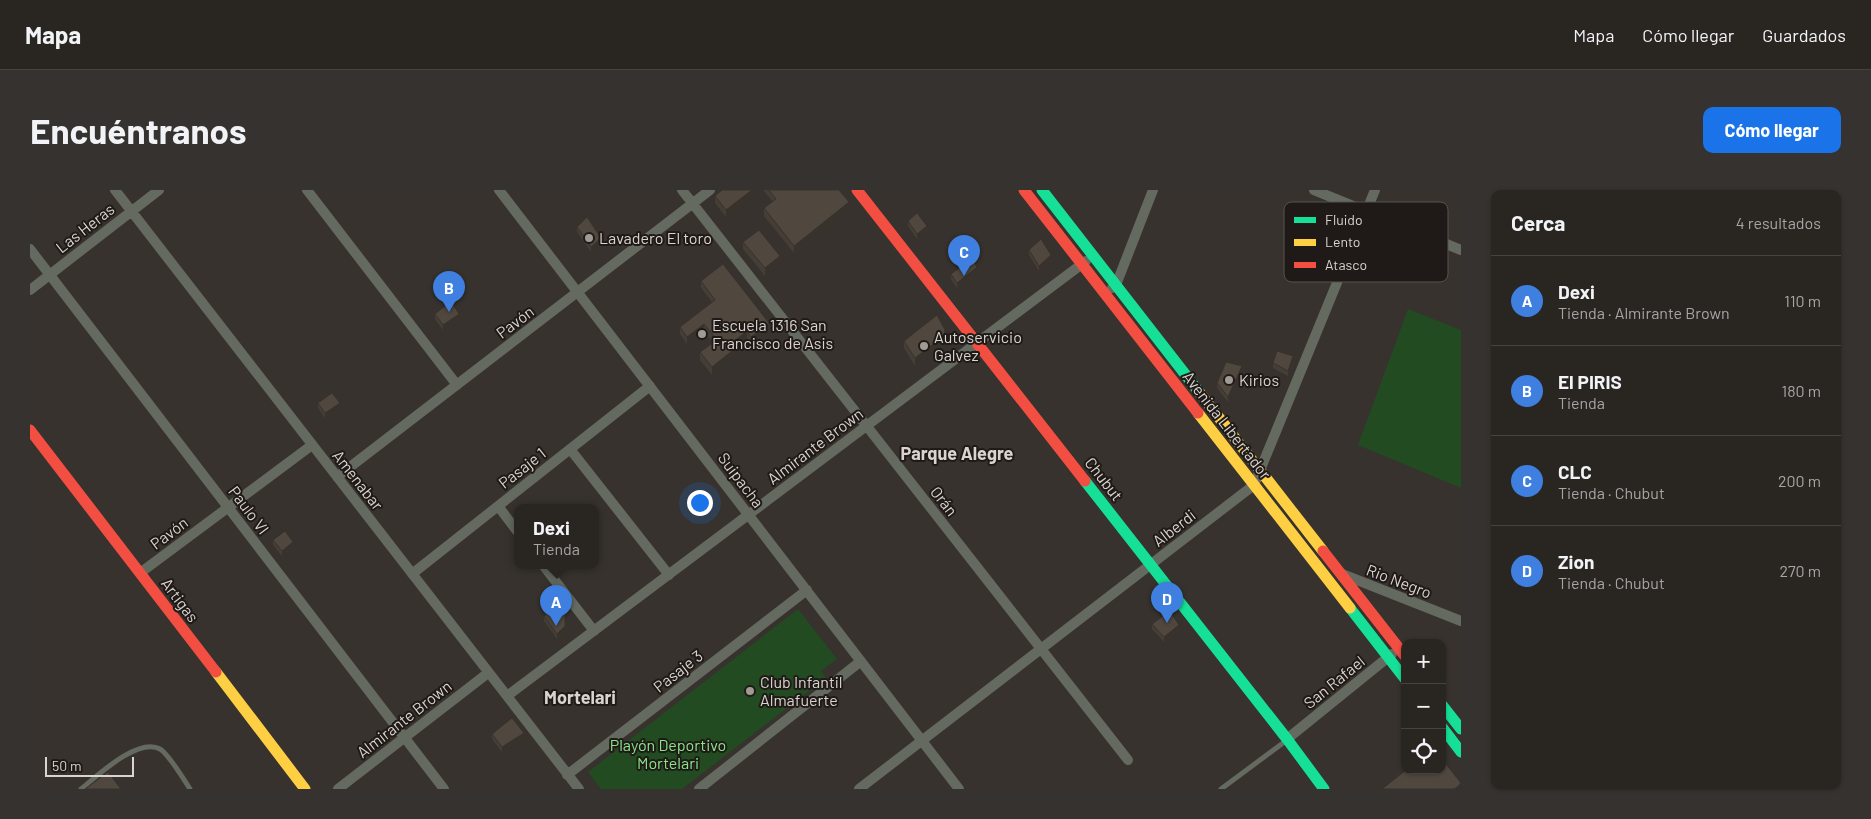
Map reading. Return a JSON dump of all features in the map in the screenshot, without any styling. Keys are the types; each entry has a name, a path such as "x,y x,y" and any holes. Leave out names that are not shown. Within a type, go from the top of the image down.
{"main road":[{"name":"Chubut","path":"857,190 1287,739 1324,789"},
{"name":"Avenida Libertador","path":"1024,190 1401,674"},
{"name":"Avenida Libertador","path":"1042,190 1401,651"},
{"name":"Artigas","path":"30,430 305,789"},
{"path":"1446,710 1461,729"},
{"path":"1444,729 1461,752"}],"street":[{"name":"Amenabar","path":"115,190 578,789"},
{"name":"Las Heras","path":"30,290 159,190"},
{"path":"307,190 457,385"},
{"name":"Suipacha","path":"499,190 959,789"},
{"name":"Orán","path":"682,190 1128,760"},
{"name":"Pavón","path":"337,477 710,190"},
{"path":"1105,294 1116,285 1153,190"},
{"path":"1314,190 1342,202"},
{"path":"1370,202 1375,190"},
{"path":"1448,245 1461,250"},
{"name":"Paulo VI","path":"30,249 444,789"},
{"name":"Almirante Brown","path":"507,696 1093,256"},
{"path":"1254,485 1337,282"},
{"name":"Pasaje 1","path":"412,574 650,386"},
{"name":"Pavón","path":"140,573 312,445"},
{"path":"570,449 668,575"},
{"name":"Alberdi","path":"859,789 1254,485"},
{"path":"498,506 514,527"},
{"path":"547,569 594,631"},
{"name":"Rio Negro","path":"1326,578 1341,574 1461,621"},
{"name":"Pasaje 3","path":"568,775 807,590"},
{"name":"San Rafael","path":"1287,739 1388,658 1401,652"},
{"path":"699,789 861,661"},
{"name":"Almirante Brown","path":"338,789 488,673"}],"lane":[{"path":"1221,789 1287,739"},
{"path":"81,789 132,751 149,746 161,749 190,789"}],"green space":[{"path":"1408,309 1461,330 1461,488 1358,445"},
{"name":"Club Infantil Almafuerte","path":"798,609 837,659 821,671 826,678 682,789 601,789 588,772"}],"building":[{"path":"722,190 752,190 726,210 715,196"},
{"path":"769,190 839,190 849,202 794,246 764,208 776,199"},
{"path":"917,213 927,226 917,234 908,221"},
{"name":"Lavadero El toro","path":"587,217 601,238 591,247 577,227"},
{"path":"759,230 780,256 765,268 743,242"},
{"path":"1041,239 1051,255 1039,266 1029,250"},
{"path":"972,259 977,267 957,283 951,274"},
{"path":"723,264 769,323 751,337 747,331 728,346 732,351 712,367 700,352 717,340 704,324 687,337 680,327 715,300 701,281"},
{"path":"451,301 459,314 443,325 435,314"},
{"name":"Autoservicio Galvez","path":"937,315 945,330 944,336 915,358 904,341"},
{"path":"1277,351 1293,356 1288,371 1273,363"},
{"name":"Kirios","path":"1226,362 1242,366 1228,397 1217,383"},
{"path":"332,393 340,403 325,413 318,403"},
{"path":"285,531 293,542 282,551 273,540"},
{"path":"558,605 565,614 565,626 557,634 544,616"},
{"path":"1170,611 1179,625 1164,637 1152,624"},
{"path":"512,718 524,733 502,747 492,734"},
{"path":"1446,764 1461,783 1461,789 1382,789 1401,774 1446,774"},
{"path":"108,772 121,789 85,789"}],"traffic: fast":[{"path":"1042,190 1199,392"},
{"path":"1085,481 1324,789"},
{"path":"1350,608 1401,674"},
{"path":"1446,710 1461,729"},
{"path":"1444,729 1461,752"}],"traffic: slow":[{"path":"1199,392 1323,551"},
{"path":"1198,413 1350,608"},
{"path":"216,672 305,789"}],"traffic: jam":[{"path":"857,190 1085,481"},
{"path":"1024,190 1198,413"},
{"path":"30,430 216,672"},
{"path":"1323,551 1401,651"}],"place":[{"name":"Lavadero El toro","path":"589,238"},
{"name":"CLC","path":"964,276"},
{"name":"El PIRIS","path":"449,312"},
{"name":"Escuela 1316 San Francisco de Asis","path":"702,334"},
{"name":"Autoservicio Galvez","path":"924,346"},
{"name":"Kirios","path":"1229,380"},
{"name":"Zion","path":"1167,623"},
{"name":"Dexi","path":"556,626"},
{"name":"Club Infantil Almafuerte","path":"750,691"}],"district":[{"name":"Parque Alegre","path":"957,454"},
{"name":"Mortelari","path":"580,698"}],"park label":[{"name":"Playón Deportivo Mortelari","path":"668,754"}]}
